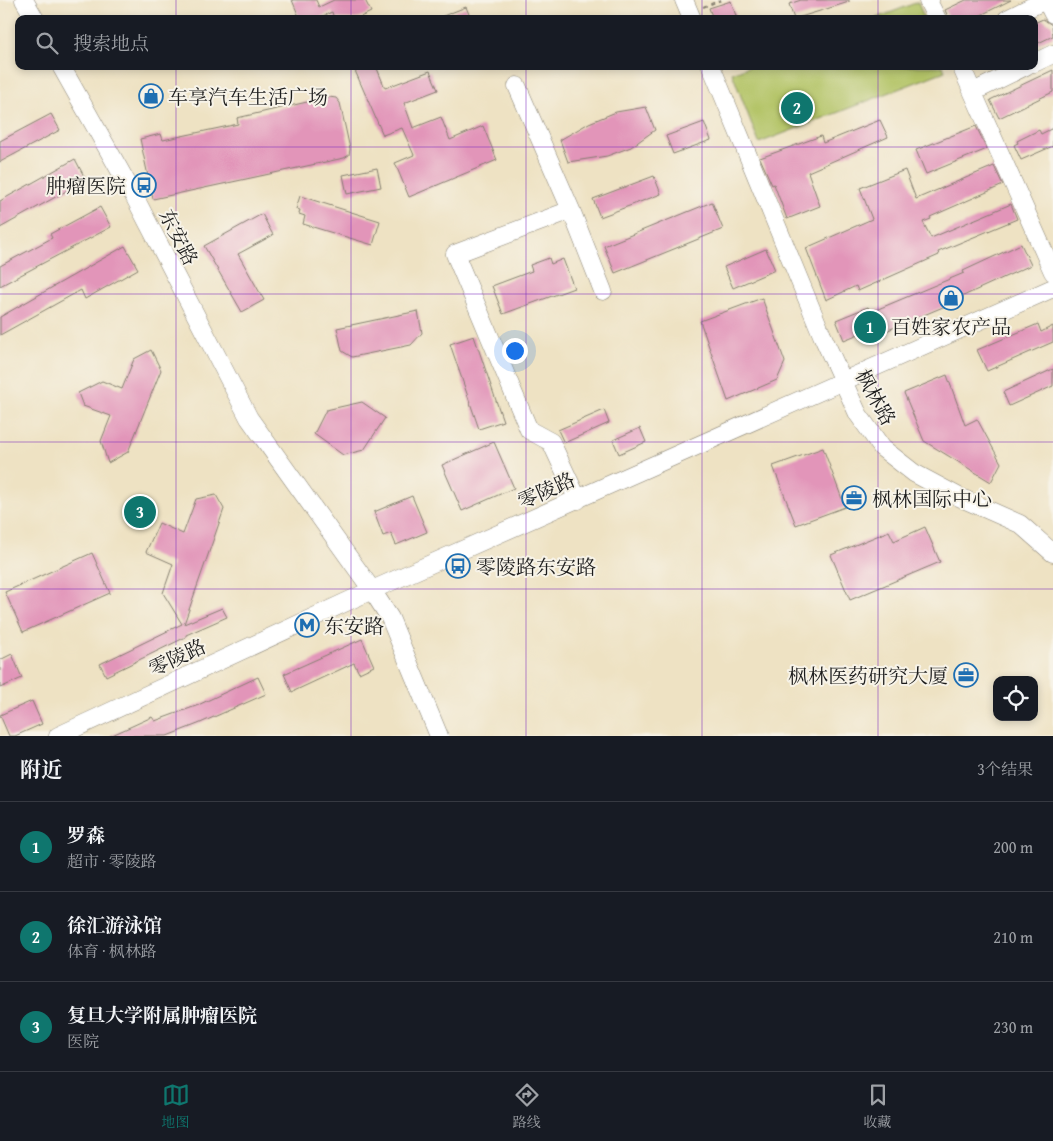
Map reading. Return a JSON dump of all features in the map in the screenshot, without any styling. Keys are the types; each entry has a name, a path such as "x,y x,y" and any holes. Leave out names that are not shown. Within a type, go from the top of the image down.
{"street":[{"path":"24,0 33,15"},
{"path":"930,0 928,1 935,15"},
{"path":"1015,15 1046,0 1053,14"},
{"path":"1038,60 1053,54"},
{"name":"东安路","path":"63,70 132,192 249,418 390,618 439,736"},
{"name":"枫林路","path":"713,70 842,380 858,414 882,448 914,473 959,497 1020,524 1053,553"},
{"path":"963,70 1053,272"},
{"path":"973,92 1018,70"},
{"path":"517,86 571,210 602,290"},
{"path":"571,210 455,254 529,430 551,442 578,500"},
{"name":"零陵路","path":"58,736 372,590 1053,288"}],"path":[{"path":"688,10 721,0"}],"green space":[{"path":"918,2 923,15 884,15"},
{"path":"740,70 945,71 759,143 732,73"}],"building":[{"path":"292,0 316,0 319,7 334,0 365,0 371,12 365,15 333,15 332,12 325,15 298,15"},
{"path":"801,0 849,0 849,2 807,15 793,15 789,4"},
{"path":"966,0 1011,0 981,15 947,15 945,10"},
{"path":"731,1 736,15 712,15 709,8"},
{"path":"466,7 469,15 446,15"},
{"path":"1043,19 1052,25 1053,36 1038,43 1038,21"},
{"path":"355,70 378,70 385,88 430,71 438,90 404,103 413,128 441,117 450,140 483,126 497,160 409,197 395,163 414,155 402,128 383,135"},
{"path":"1053,70 1053,92 999,118 990,100"},
{"path":"329,97 336,98 340,103 350,149 349,155 344,158 153,199 140,139 161,134 163,140 238,124 237,118"},
{"path":"646,107 655,130 631,147 607,156 568,162 560,140 589,123 616,112"},
{"path":"51,114 60,130 0,162 0,141"},
{"path":"880,120 888,137 808,172 820,206 787,219 774,184 772,185 760,158 821,136 823,143"},
{"path":"704,122 711,140 673,154 666,136"},
{"path":"976,126 987,149 926,174 916,150"},
{"path":"1053,128 1053,146 1021,160 1014,145 1018,143 1017,141 1039,130 1041,134"},
{"path":"75,159 86,180 0,228 0,201"},
{"path":"994,166 1003,185 930,217 931,219 923,222 931,238 1011,204 1017,219 938,252 939,255 858,291 856,286 826,300 806,248 872,219 860,188 905,170 916,199"},
{"path":"377,168 381,187 347,194 343,175"},
{"path":"654,176 661,194 600,217 593,199"},
{"path":"300,196 380,221 373,245 303,224 305,216 299,214 300,210 296,209"},
{"path":"712,202 723,229 615,273 604,246"},
{"path":"100,207 111,227 0,286 0,266 52,238 50,234"},
{"path":"262,214 273,235 238,254 264,300 242,312 204,246"},
{"path":"1021,244 1031,265 961,297 962,299 874,336 871,329 844,340 836,320 868,307 871,312 964,273 963,271"},
{"path":"125,246 138,269 85,299 81,290 0,335 0,317"},
{"path":"766,249 775,270 733,288 724,267"},
{"path":"549,258 551,264 563,259 574,288 503,314 492,286 532,271 530,265"},
{"path":"762,298 785,362 777,380 728,401 700,321"},
{"path":"418,311 422,333 411,345 352,357 342,351 337,328"},
{"path":"1038,324 1041,332 1053,326 1053,342 987,371 977,350"},
{"path":"474,336 503,421 479,429 450,344"},
{"path":"151,350 161,370 128,452 108,463 101,441 111,416 83,406 78,393 102,381 122,389 134,359"},
{"path":"1053,369 1053,386 1009,406 1003,392"},
{"path":"947,375 965,425 977,419 1001,463 991,482 924,441 904,393"},
{"path":"362,402 385,418 364,450 343,455 314,434 326,410"},
{"path":"604,410 609,423 564,443 558,430"},
{"path":"640,428 646,442 619,454 613,440"},
{"path":"494,442 514,488 462,511 442,465"},
{"path":"823,448 845,507 796,525 773,466"},
{"path":"216,495 224,509 184,624 222,608 227,617 186,635 186,637 106,676 100,664 182,624 163,593 173,564 146,552 159,523 183,534 196,499"},
{"path":"412,496 427,532 396,545 391,533 383,536 374,512"},
{"path":"925,527 940,562 850,600 831,555 889,531 894,541"},
{"path":"92,553 110,593 23,632 5,592"},
{"path":"362,639 374,666 359,673 354,663 292,692 284,674"},
{"path":"12,654 22,678 0,688 0,660"},
{"path":"258,677 266,694 198,724 167,736 110,736 152,717 155,721 196,706"},
{"path":"32,701 42,724 15,736 9,736 0,715"}],"place":[{"name":"车享汽车生活广场","path":"151,96"},
{"name":"徐汇游泳馆","path":"797,108"},
{"name":"肿瘤医院","path":"144,185"},
{"name":"百姓家农产品","path":"951,298"},
{"name":"罗森","path":"870,327"},
{"name":"枫林国际中心","path":"854,498"},
{"name":"复旦大学附属肿瘤医院","path":"140,512"},
{"name":"零陵路东安路","path":"458,566"},
{"name":"东安路","path":"307,625"},
{"name":"枫林医药研究大厦","path":"966,675"}]}
